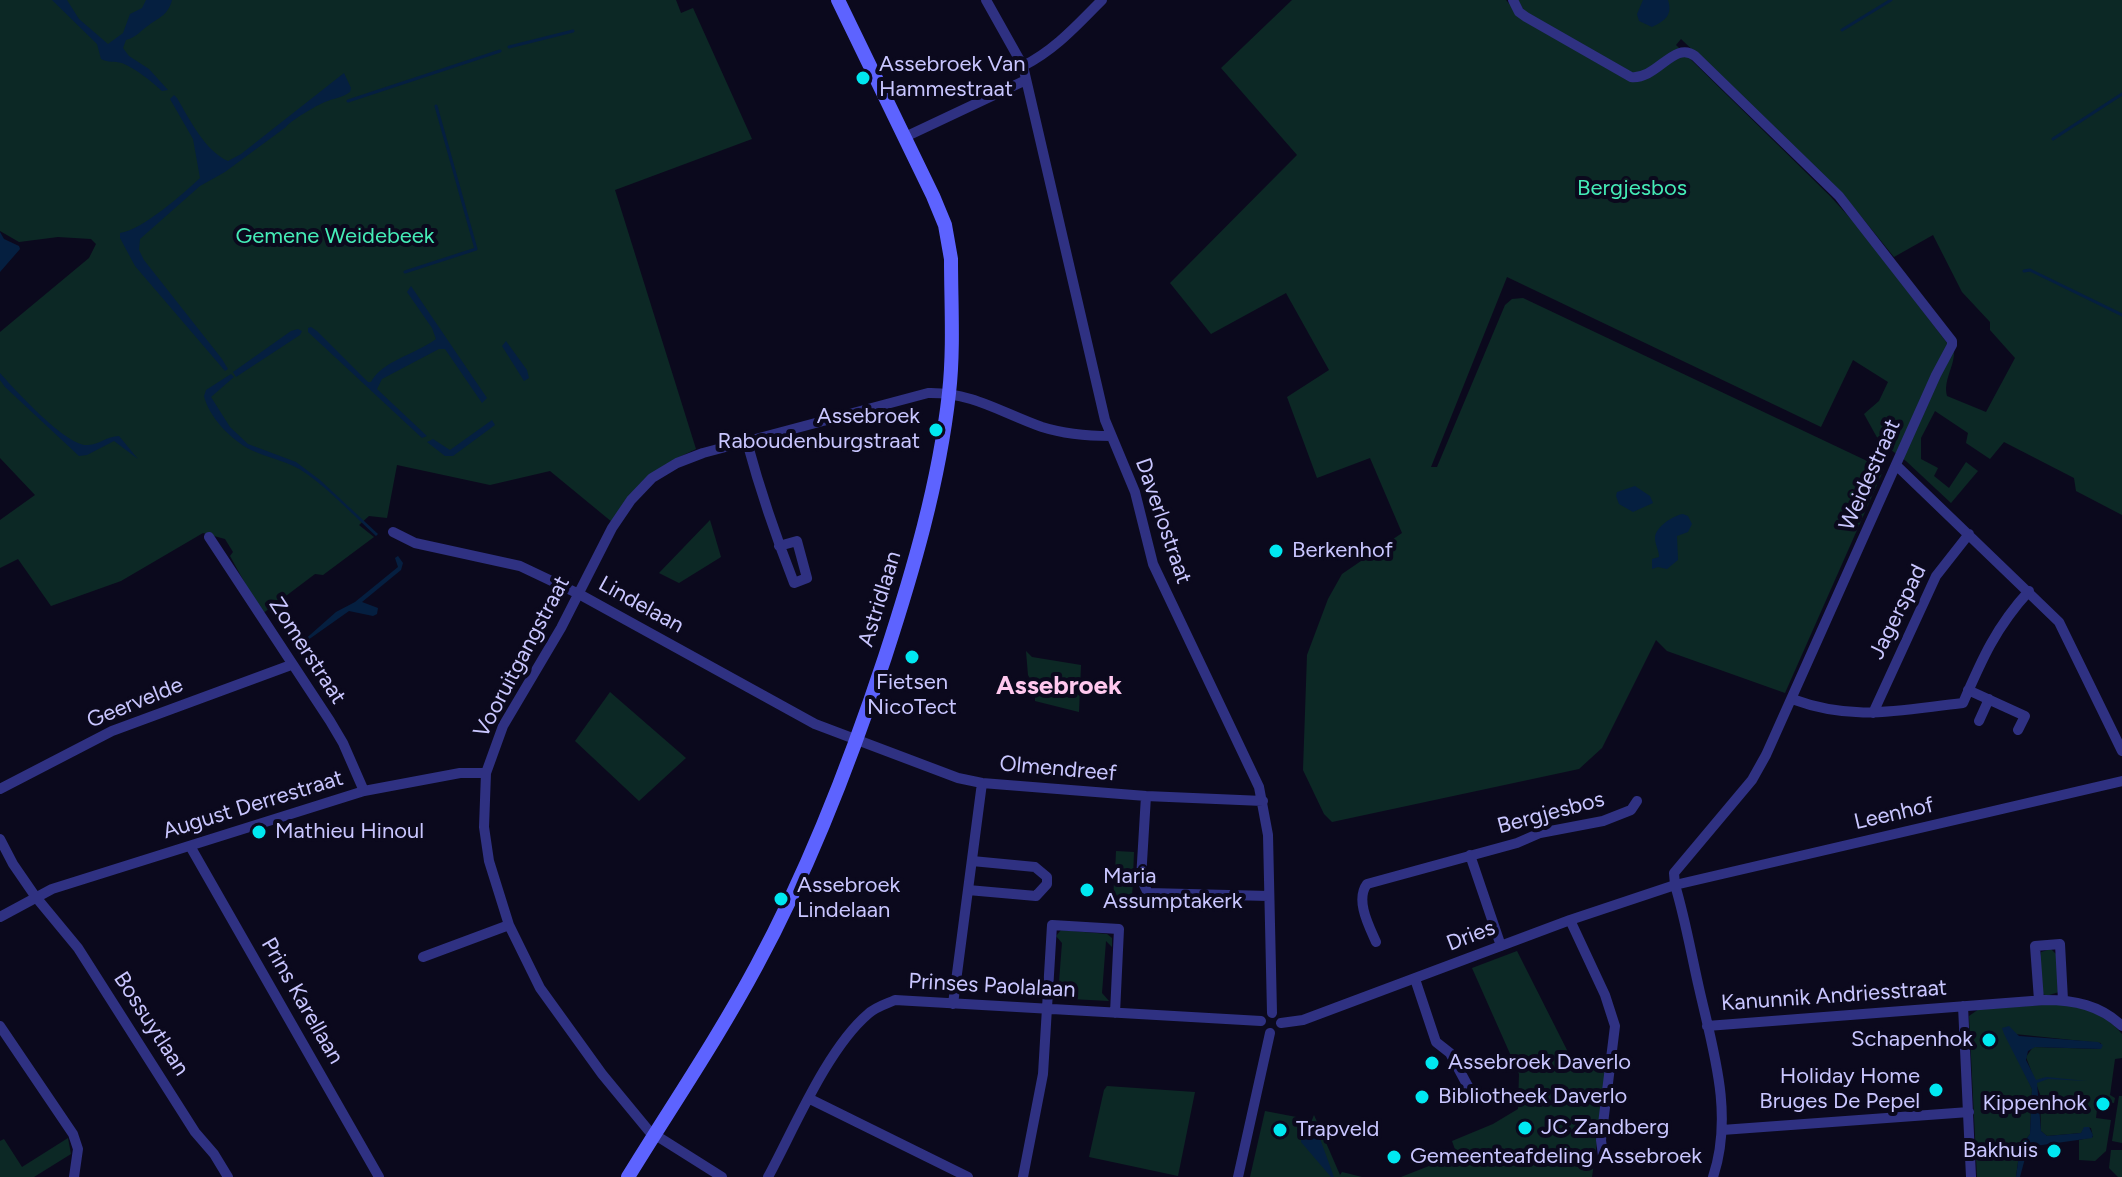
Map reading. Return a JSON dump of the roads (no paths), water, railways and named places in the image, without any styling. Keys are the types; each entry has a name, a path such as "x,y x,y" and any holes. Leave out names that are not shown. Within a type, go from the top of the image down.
{"main road":[{"name":"Astridlaan","path":"628,1177 755,968 857,742 924,529 949,393 949,241 937,203 838,0"}],"street":[{"name":"Daverlostraat","path":"986,0 1023,66 1101,405 1135,492 1159,579 1253,770 1263,801 1268,835 1272,1013"},
{"path":"1023,66 1058,44 1102,0"},
{"name":"Weidestraat","path":"1513,0 1519,12 1526,17 1631,77 1649,76 1675,55 1688,51 1839,196 1952,341 1792,699 1752,780 1676,868 1675,885"},
{"path":"905,137 1026,80"},
{"path":"949,393 967,396 1045,428 1111,436"},
{"name":"Vooruitgangstraat","path":"722,1177 653,1135 602,1074 557,1013 528,966 509,925 486,846 486,773 503,726 579,594 620,514 652,478 692,456 918,395 949,393"},
{"path":"747,442 779,546"},
{"path":"1896,465 2059,622 2122,751"},
{"name":"Lindelaan","path":"393,532 415,543 520,566 579,594 815,724 857,742"},
{"name":"Jagerspad","path":"1873,713 1936,576 1969,534"},
{"name":"Zomerstraat","path":"209,537 343,743 364,791"},
{"path":"1792,699 1842,713 1873,713 1963,703 1993,637 2006,615 2029,591"},
{"name":"Geervelde","path":"0,789 112,731 291,665"},
{"path":"1968,690 2025,716 2018,730"},
{"path":"1979,721 1989,699"},
{"name":"Olmendreef","path":"857,742 958,778 982,783 1146,796 1263,801"},
{"name":"August Derrestraat","path":"0,917 35,896 364,791 460,773 486,773"},
{"name":"Leenhof","path":"1675,885 2122,781"},
{"path":"953,1004 982,783"},
{"path":"1146,796 1141,879 1148,893 1269,896"},
{"name":"Bergjesbos","path":"1376,942 1362,902 1363,889 1367,884 1517,843 1540,833 1603,821 1631,810 1637,801"},
{"name":"Bossuytlaan","path":"0,839 35,896 78,948 195,1132 228,1177"},
{"name":"Prins Karellaan","path":"190,846 379,1177"},
{"path":"1470,855 1501,946"},
{"path":"968,890 1036,896 1047,884 1047,877 1035,867 972,861"},
{"path":"1675,885 1721,1087 1722,1130 1713,1177"},
{"name":"Dries","path":"1281,1023 1303,1020 1570,920 1675,885"},
{"path":"1570,920 1609,1004 1615,1026 1601,1140 1603,1156"},
{"path":"423,957 509,925"},
{"path":"1023,1177 1043,1074 1052,925 1119,929 1115,1013"},
{"path":"2039,1000 2035,946 2060,944 2063,1000"},
{"path":"1415,979 1436,1042 1450,1053 1470,1090"},
{"name":"Prinses Paolalaan","path":"768,1177 849,1034 870,1012 895,1000 1261,1021"},
{"name":"Kanunnik Andriesstraat","path":"1707,1026 2039,1000 2063,1000 2095,1007 2122,1026"},
{"path":"1963,1006 1971,1177"},
{"path":"1272,1013 1278,1016 1281,1023 1277,1032 1270,1033 1262,1028 1261,1021 1265,1015 1272,1013"},
{"path":"0,1026 73,1134 78,1149 74,1177"},
{"path":"1238,1177 1270,1033"},
{"path":"810,1099 968,1177"},
{"path":"1722,1130 1969,1112"}],"water":[{"path":"52,0 67,0 79,19 108,44 123,33 130,14 142,8 146,0 172,0 163,15 126,40 123,48 168,90 162,91 133,68 101,59 97,44"},
{"path":"1643,0 1668,0 1667,17 1652,27 1639,21 1637,14"},
{"path":"344,73 350,92 298,117 225,172 200,186 140,239 139,250 144,260 222,359 228,369 225,371 135,266 120,238 120,233 150,218 200,178 193,139 170,99 174,95 177,98 205,142 228,161"},
{"path":"0,232 4,239 20,249 0,272"},
{"path":"411,286 487,398 482,403 445,349 439,349 382,379 377,389 427,436 422,438 308,332 311,327 317,331 371,382 391,363 436,339 407,292"},
{"path":"298,329 302,331 300,335 236,377 233,372"},
{"path":"506,341 527,370 529,378 524,381 502,346"},
{"path":"0,373 42,416 68,437 88,445 119,436 138,459 114,441 79,456 5,387"},
{"path":"231,374 234,377 211,397 230,427 248,444 296,462 320,480 378,534 376,536 307,474 251,450 222,427 204,396 206,390"},
{"path":"492,420 495,425 453,456 445,456 427,442 433,439 450,450"},
{"path":"1635,486 1650,496 1653,503 1633,512 1619,504 1616,496 1617,492"},
{"path":"1683,514 1692,524 1688,532 1677,536 1678,560 1667,569 1652,569 1652,559 1659,557 1655,538 1658,530 1670,519"},
{"path":"398,556 403,563 401,570 362,602 378,608 377,614 373,616 349,611 298,647 297,651 293,650 336,612 355,602 398,567 395,558"},
{"path":"2009,1026 2019,1036 2098,1042 2103,1045 2101,1049 2035,1047 2028,1051 2026,1060 2036,1080 2046,1077 2087,1081 2048,1079 2037,1083 2041,1131 2047,1136 2081,1133 2084,1127 2089,1127 2093,1135 2092,1138 2028,1147 2020,1177 2016,1177 2020,1148 2030,1134 2032,1089 2004,1034 2002,1028"},
{"path":"1307,1123 1315,1125 1334,1177 1301,1142 1303,1126"}],"waterway":[{"path":"1842,30 1891,0"},
{"path":"509,47 573,31"},
{"path":"348,101 500,51"},
{"path":"2053,139 2122,94"},
{"path":"405,272 476,249 436,106"},
{"path":"2024,271 2030,270 2122,315"}],"place":[{"name":"Assebroek Van Hammestraat","path":"863,78"},
{"name":"Assebroek Raboudenburgstraat","path":"936,430"},
{"name":"Berkenhof","path":"1276,551"},
{"name":"Fietsen NicoTect","path":"912,657"},
{"name":"Mathieu Hinoul","path":"259,832"},
{"name":"Maria Assumptakerk","path":"1087,890"},
{"name":"Assebroek Lindelaan","path":"781,899"},
{"name":"Schapenhok","path":"1989,1040"},
{"name":"Assebroek Daverlo","path":"1432,1063"},
{"name":"Holiday Home Bruges De Pepel","path":"1936,1090"},
{"name":"Bibliotheek Daverlo","path":"1422,1097"},
{"name":"Kippenhok","path":"2103,1104"},
{"name":"JC Zandberg","path":"1525,1128"},
{"name":"Trapveld","path":"1280,1130"},
{"name":"Bakhuis","path":"2054,1151"},
{"name":"Gemeenteafdeling Assebroek","path":"1394,1157"}],"district":[{"name":"Assebroek","path":"1059,686"}],"park label":[{"name":"Gemene Weidebeek","path":"335,237"}]}
